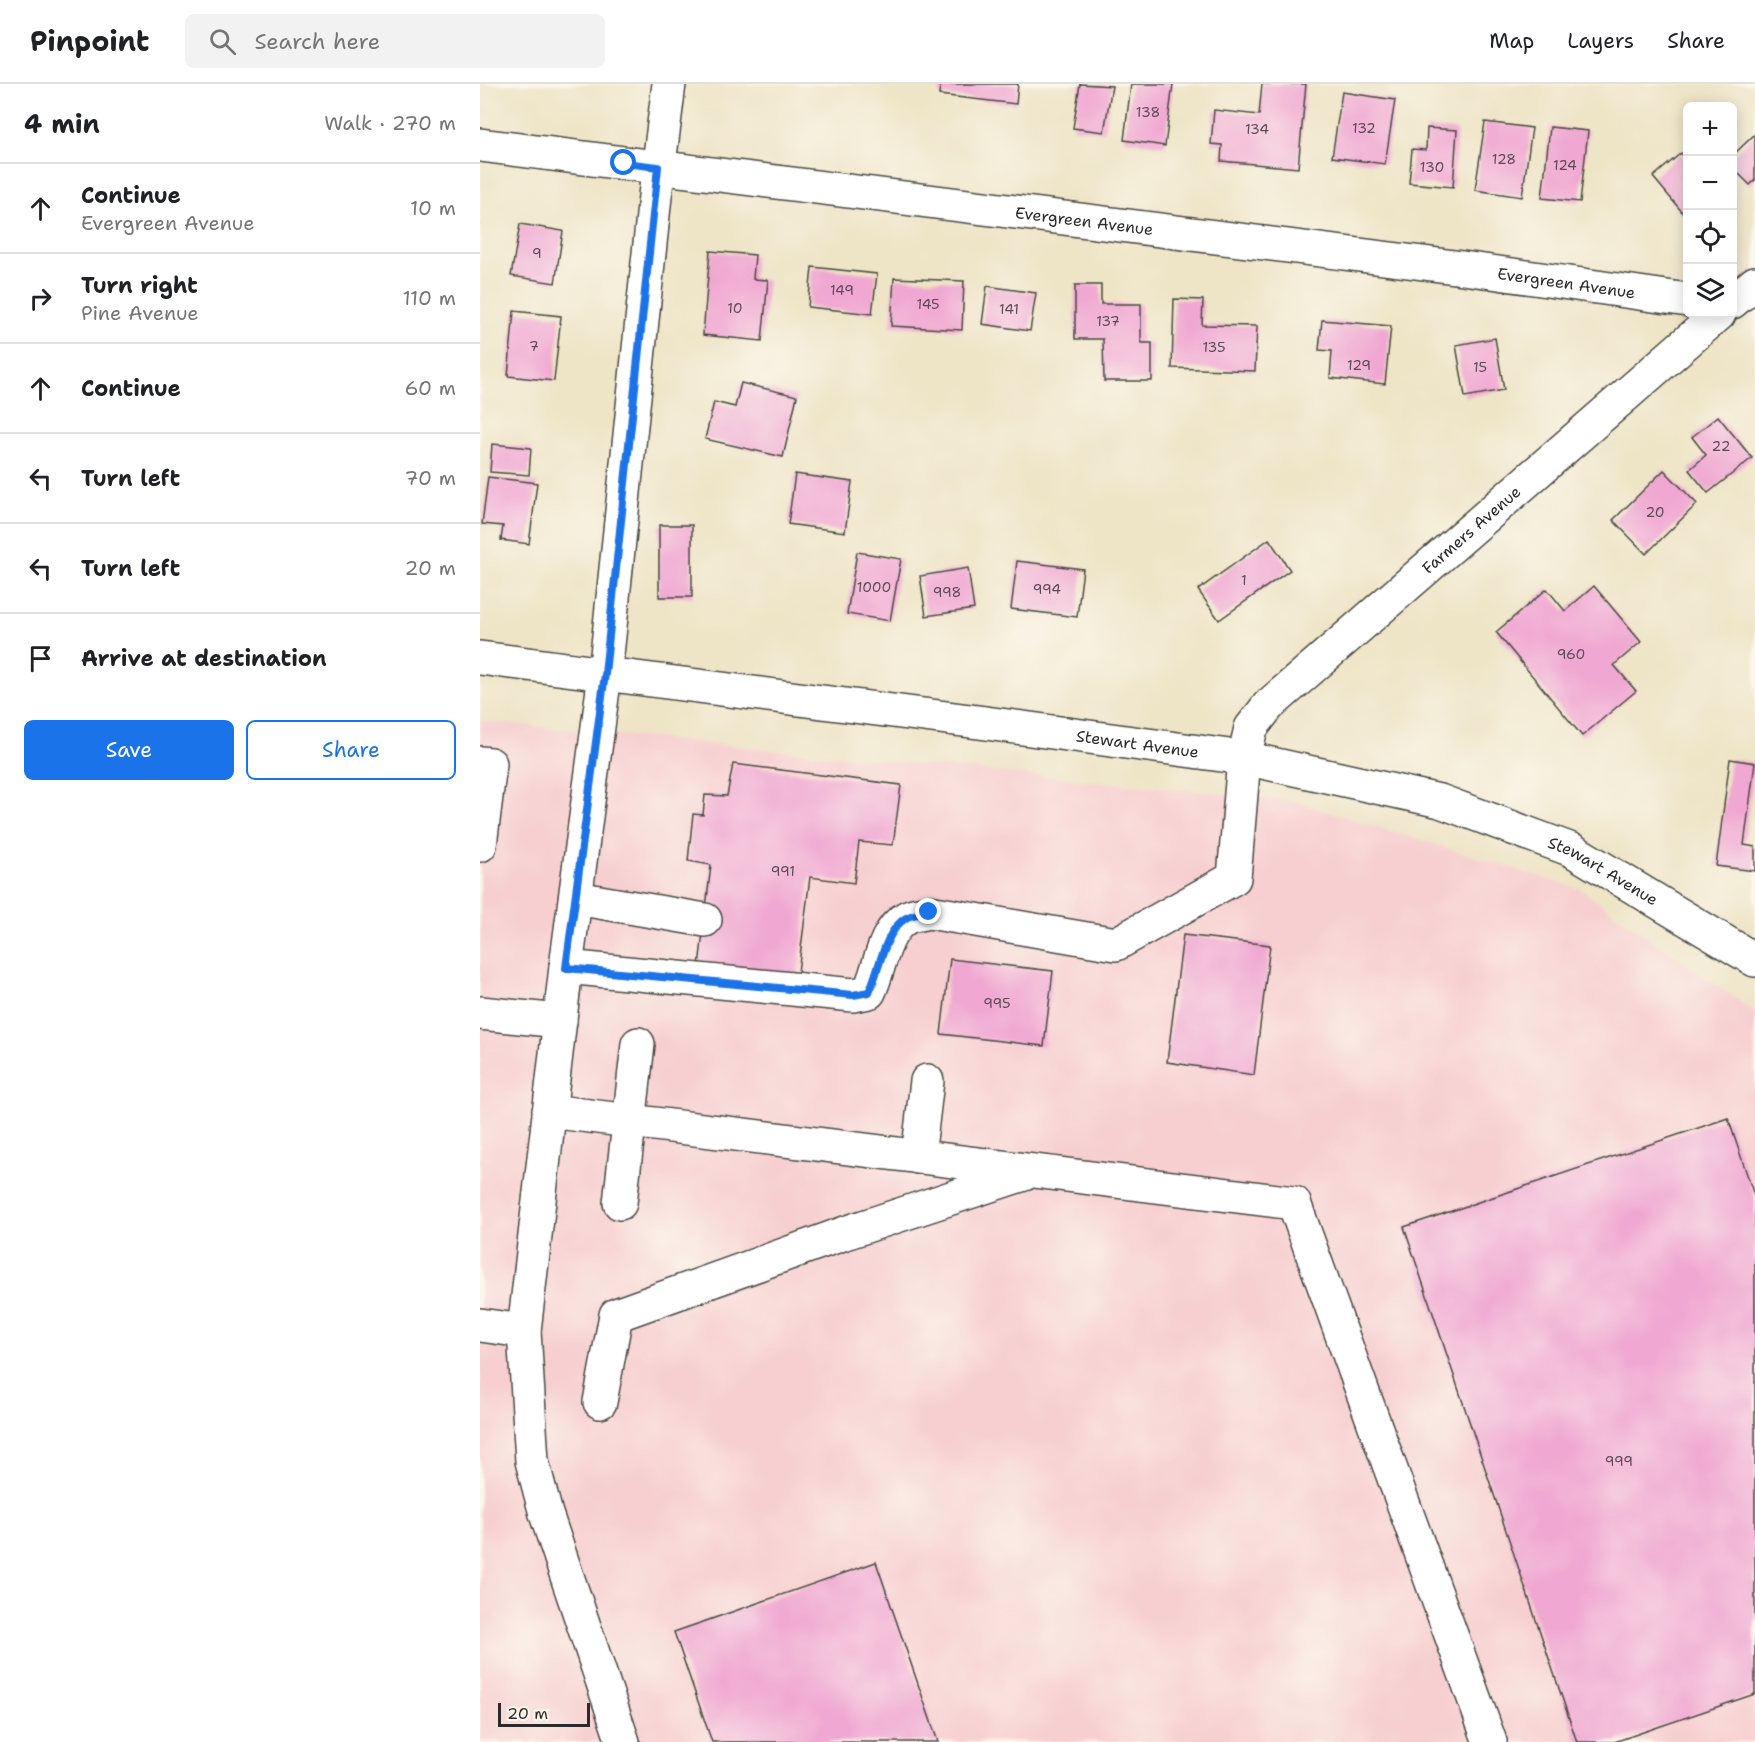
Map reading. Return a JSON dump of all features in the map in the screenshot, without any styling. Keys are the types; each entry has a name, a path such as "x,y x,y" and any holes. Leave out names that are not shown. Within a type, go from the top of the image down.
{"street":[{"path":"623,1742 546,1514 532,1461 524,1331 566,968 605,674 658,167 669,84"},
{"name":"Evergreen Avenue","path":"480,145 1463,268 1683,299"},
{"path":"1737,299 1755,283"},
{"path":"1737,305 1755,309"},
{"name":"Farmers Avenue","path":"566,968 853,995 869,992 876,978 890,932 906,918 929,912 1116,944 1234,878 1244,758 1251,728 1268,706 1714,318"},
{"name":"Stewart Avenue","path":"480,658 1244,758 1440,801 1572,850 1755,960"},
{"path":"480,763 490,764 480,845"},
{"path":"576,898 705,920"},
{"path":"480,1013 560,1021"},
{"path":"620,1203 639,1044"},
{"path":"918,1157 927,1081"},
{"path":"549,1111 1294,1203 1490,1742"},
{"path":"600,1402 616,1315 848,1232 1033,1171"},
{"path":"480,1325 524,1331"}],"shaded area":[{"path":"480,721 1293,801 1580,889 1755,1012 1755,1742 480,1742"}],"building":[{"path":"940,84 1018,84 1016,104 939,95"},
{"path":"1080,84 1112,86 1104,132 1073,128"},
{"path":"1131,84 1173,84 1165,146 1124,140"},
{"path":"1262,84 1306,84 1298,168 1221,161 1222,145 1211,144 1214,110 1259,115"},
{"path":"1342,92 1395,100 1385,164 1332,157"},
{"path":"1485,122 1532,128 1522,197 1475,190"},
{"path":"1550,127 1588,131 1580,202 1542,198"},
{"path":"1427,128 1457,130 1453,187 1409,183 1412,149 1426,150"},
{"path":"1755,134 1755,180 1750,185 1737,172 1737,151"},
{"path":"1681,153 1683,155 1683,213 1653,177"},
{"path":"520,224 563,231 555,283 511,276"},
{"path":"710,251 755,255 753,279 768,280 762,341 703,335"},
{"path":"812,267 877,274 872,314 808,307"},
{"path":"894,278 964,281 962,330 891,326"},
{"path":"1075,285 1101,285 1101,304 1141,304 1141,343 1152,343 1152,381 1104,381 1103,339 1075,339"},
{"path":"987,286 1036,293 1030,331 982,324"},
{"path":"1174,299 1203,300 1202,325 1257,326 1255,371 1172,368"},
{"path":"514,311 561,316 554,381 508,376"},
{"path":"1322,320 1391,326 1385,384 1330,378 1332,351 1319,350"},
{"path":"1495,338 1504,390 1465,397 1456,345"},
{"path":"741,383 797,396 783,457 705,439 714,402 735,407"},
{"path":"1718,416 1752,458 1708,493 1689,470 1706,455 1692,437"},
{"path":"492,444 531,448 529,475 490,472"},
{"path":"1664,470 1697,504 1646,554 1613,520"},
{"path":"795,474 852,482 845,532 788,524"},
{"path":"488,477 537,483 529,544 501,540 503,526 482,524"},
{"path":"659,525 692,525 692,597 659,597"},
{"path":"1269,539 1290,570 1219,620 1198,590"},
{"path":"857,552 901,559 890,621 847,614"},
{"path":"1017,561 1083,569 1077,617 1011,609"},
{"path":"968,568 974,609 926,616 920,576"},
{"path":"1594,586 1641,642 1614,665 1636,691 1582,736 1496,632 1547,589 1565,611"},
{"path":"1730,759 1755,763 1744,845 1755,847 1755,871 1716,866"},
{"path":"733,764 901,785 893,845 859,842 854,883 810,877 797,980 699,966 711,865 688,861 693,814 703,815 705,795 727,796"},
{"path":"1183,935 1270,945 1254,1075 1167,1062"},
{"path":"950,959 1053,971 1044,1046 941,1034"},
{"path":"1728,1118 1755,1198 1755,1694 1614,1742 1577,1742 1404,1227"},
{"path":"876,1562 938,1742 712,1742 674,1632"}],"route":[{"path":"624,163 658,167 605,674 566,968 853,995 869,992 876,978 890,932 906,918 929,912"}]}
